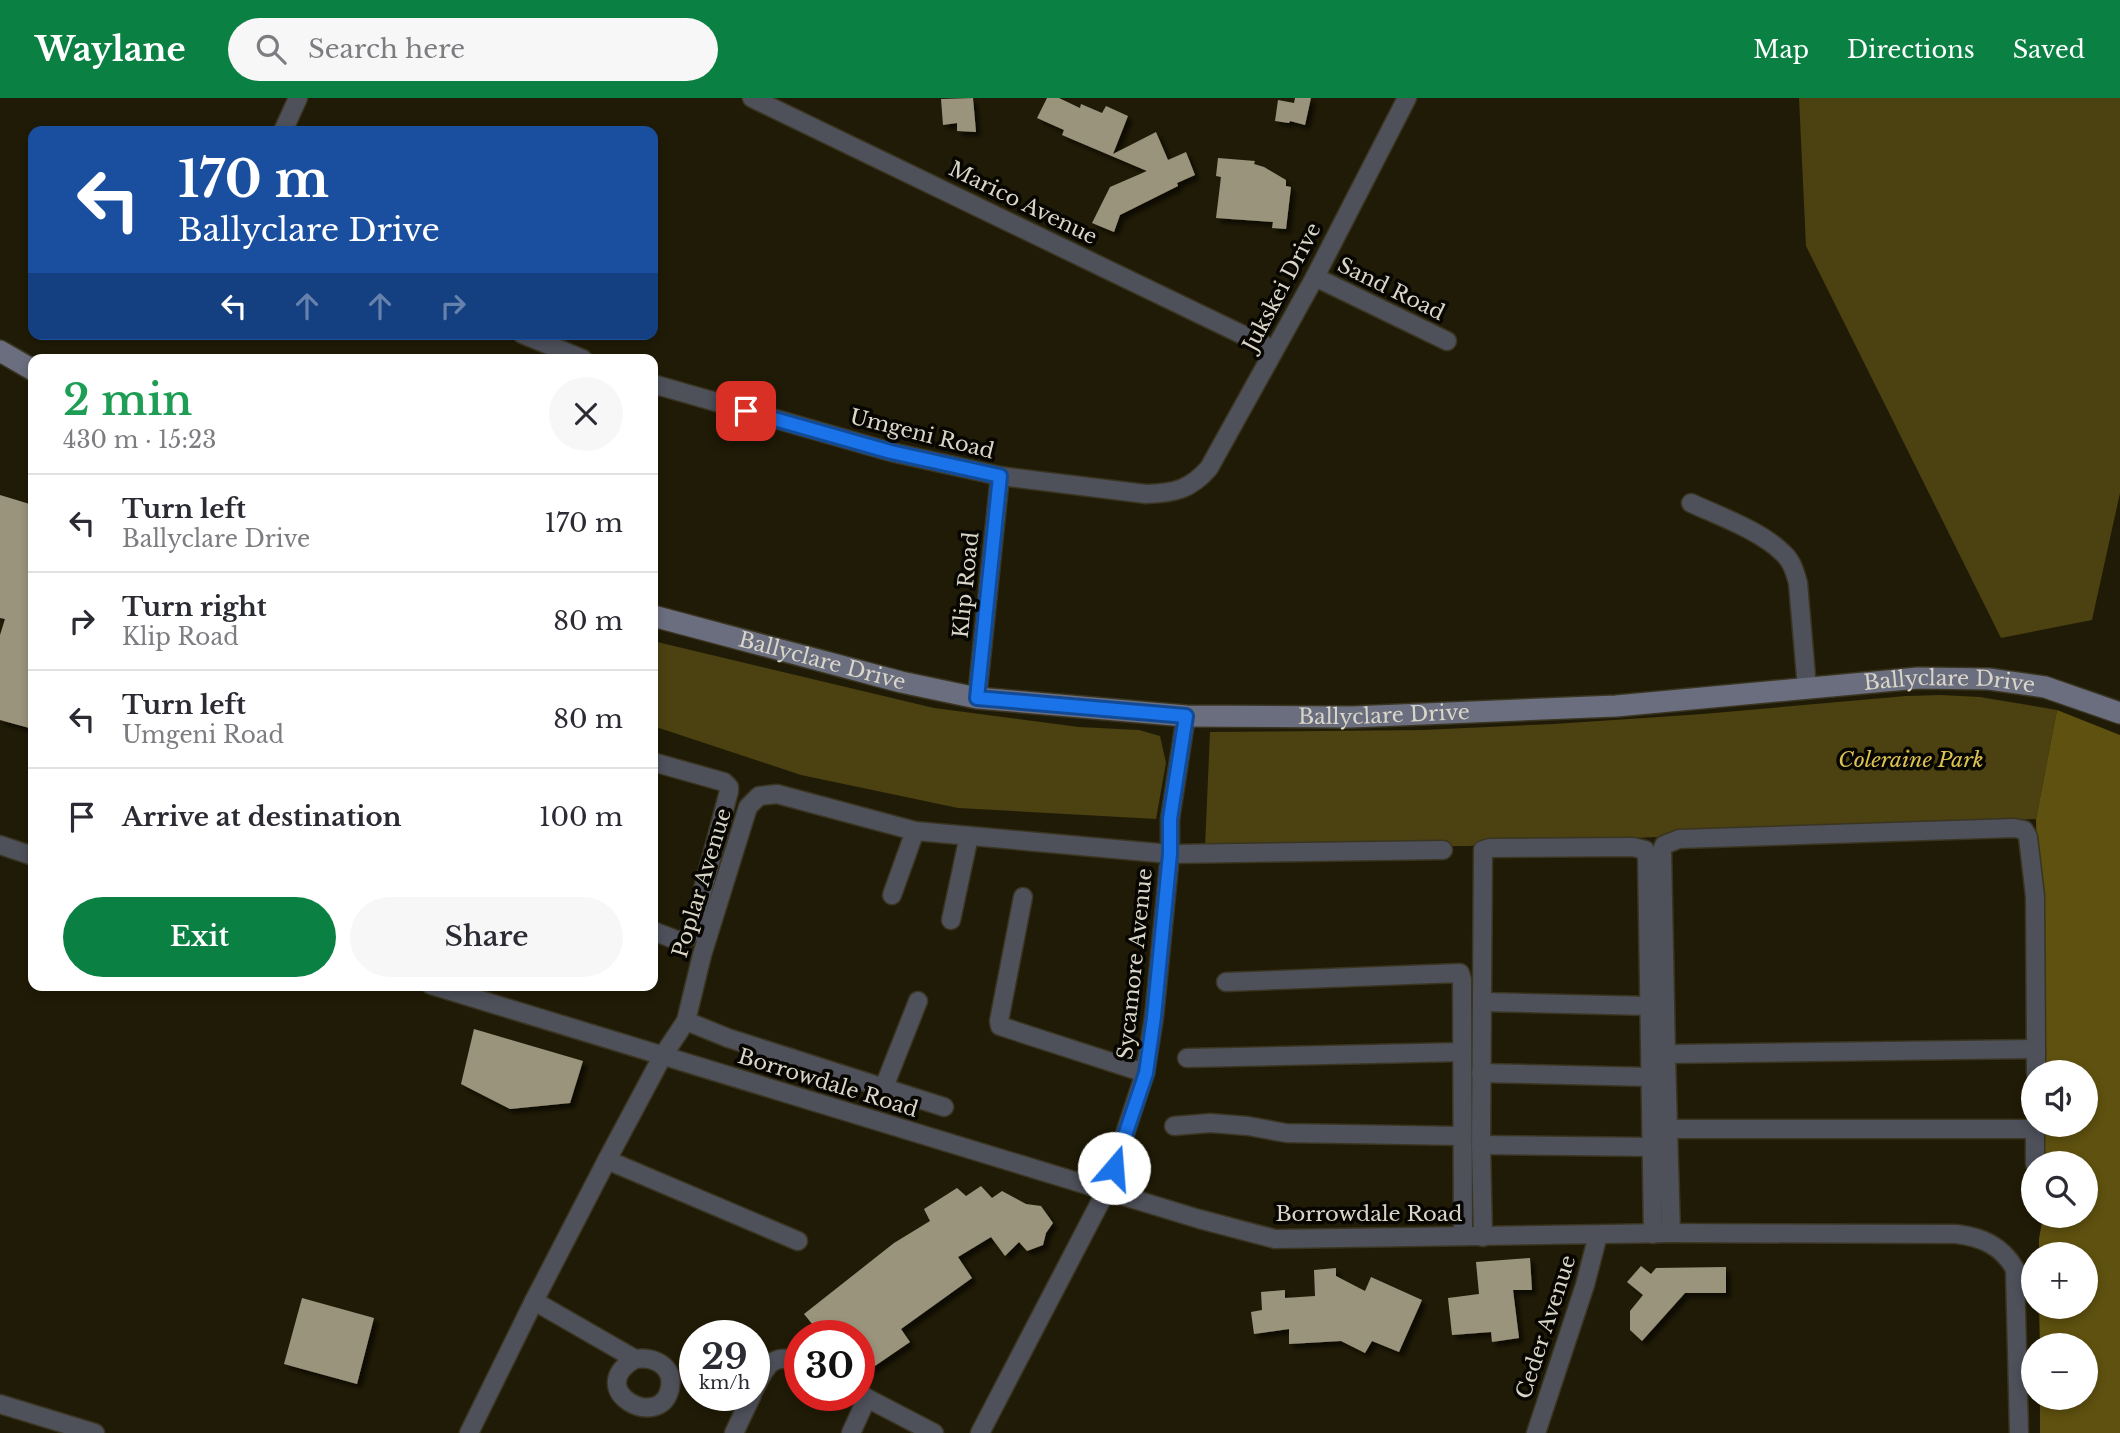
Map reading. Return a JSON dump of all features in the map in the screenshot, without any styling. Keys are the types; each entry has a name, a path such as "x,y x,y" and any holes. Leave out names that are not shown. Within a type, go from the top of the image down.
{"street":[{"path":"285,126 298,98"},
{"name":"Marico Avenue","path":"752,98 1274,350"},
{"name":"Jukskei Drive","path":"1186,488 1200,479 1209,468 1315,277 1407,98"},
{"name":"Sand Road","path":"1315,277 1447,341"},
{"path":"537,340 571,354"},
{"path":"0,351 28,367"},
{"path":"0,366 28,378"},
{"name":"Umgeni Road","path":"658,385 891,452 1000,476 1146,494 1186,488"},
{"name":"Klip Road","path":"977,698 1000,476"},
{"path":"1691,503 1749,530 1784,553 1794,568 1798,583 1807,688"},
{"name":"Ballyclare Drive","path":"658,617 901,682 977,698 1186,716 1351,717 1616,706 1918,678 1989,679 2045,687 2120,713"},
{"name":"Sycamore Avenue","path":"980,1433 1106,1191 1146,1073 1170,854 1170,819 1186,716"},
{"path":"658,763 724,782 729,791 692,931 680,942 658,932"},
{"name":"Poplar Avenue","path":"469,1433 607,1160 662,1057 686,1021 702,955 748,807 759,796 777,794 915,831 1170,854 1443,850"},
{"path":"1662,1233 1668,1129 1661,850 1664,845 1679,839 2014,828 2024,830 2028,838 2035,896 2036,1060"},
{"path":"892,895 915,831"},
{"path":"951,920 969,836"},
{"path":"0,845 28,854"},
{"path":"1483,1237 1483,850 1490,848 1633,847 1645,850 1652,1147 1662,1233"},
{"path":"1023,897 1000,1026 1146,1073"},
{"path":"1226,982 1459,972 1462,980 1463,1236"},
{"name":"Borrowdale Road","path":"450,991 1199,1219 1275,1238 1662,1233 1976,1236 2003,1253 2015,1269 2019,1433"},
{"path":"884,1087 918,1001"},
{"path":"1482,1002 1650,1006"},
{"path":"686,1021 728,1038 944,1107"},
{"path":"1666,1054 2036,1049"},
{"path":"1187,1058 1462,1052"},
{"path":"1481,1073 1651,1077"},
{"path":"1174,1126 1210,1123 1286,1133 1462,1136"},
{"path":"1668,1129 2021,1127"},
{"path":"1481,1145 1652,1147"},
{"path":"607,1160 798,1241"},
{"name":"Ceder Avenue","path":"1536,1433 1585,1285 1598,1235"},
{"path":"534,1301 635,1359"},
{"path":"875,1402 934,1433"},
{"path":"0,1404 95,1433"},
{"path":"734,1433 744,1411"},
{"path":"850,1433 858,1411"}],"green space":[{"path":"1799,98 2120,98 2120,493 2092,620 2001,638 1806,246"},
{"path":"658,642 934,708 1079,727 1139,730 1160,736 1166,763 1156,819 958,808 801,775 658,728"},
{"name":"Coleraine Park","path":"1941,695 1980,697 2057,710 2036,819 1468,846 1205,848 1210,732 1422,730 1554,724"}],"shaded area":[{"path":"2057,710 2120,735 2120,1433 2040,1433 2040,1410 2098,1410 2098,1333 2040,1333 2039,1319 2098,1319 2098,1242 2039,1242 2039,1239 2041,1228 2098,1228 2098,1151 2045,1151 2044,1137 2098,1137 2098,1060 2042,1060 2036,819"}],"building":[{"path":"973,98 976,132 957,131 957,123 943,125 941,99"},
{"path":"1047,98 1059,98 1080,108 1081,104 1102,113 1106,106 1128,116 1113,154 1156,132 1168,160 1186,152 1195,175 1120,215 1114,232 1092,223 1110,187 1147,171 1062,135 1064,130 1037,118"},
{"path":"1295,98 1311,98 1305,125 1275,121 1278,100 1294,103"},
{"path":"1218,158 1255,161 1254,164 1286,180 1286,186 1291,187 1286,229 1272,228 1273,222 1216,218 1221,177 1216,176"},
{"path":"0,495 28,503 28,728 0,720 0,635 5,619 0,618"},
{"path":"474,1029 583,1061 570,1103 510,1109 461,1084"},
{"path":"981,1186 992,1198 1002,1191 1026,1204 1041,1206 1053,1223 1046,1233 1043,1245 1027,1251 1019,1242 1005,1256 991,1237 958,1257 972,1278 901,1329 910,1342 875,1366 875,1320 809,1320 804,1314 894,1243 930,1221 924,1209 957,1188 966,1196"},
{"path":"1530,1258 1532,1290 1513,1290 1519,1338 1492,1342 1491,1332 1452,1335 1448,1298 1479,1294 1476,1262"},
{"path":"1641,1266 1651,1274 1656,1268 1726,1267 1726,1293 1685,1293 1642,1341 1630,1330 1630,1311 1643,1295 1627,1282"},
{"path":"1336,1268 1336,1276 1365,1291 1371,1277 1422,1300 1399,1352 1372,1341 1365,1353 1341,1341 1289,1344 1289,1329 1254,1334 1251,1312 1262,1310 1261,1292 1285,1290 1285,1298 1315,1296 1314,1270"},
{"path":"302,1298 374,1318 357,1384 284,1364"}],"route":[{"path":"746,411 891,452 1000,476 977,698 1186,716 1170,819 1170,854 1146,1073 1114,1168"}]}
